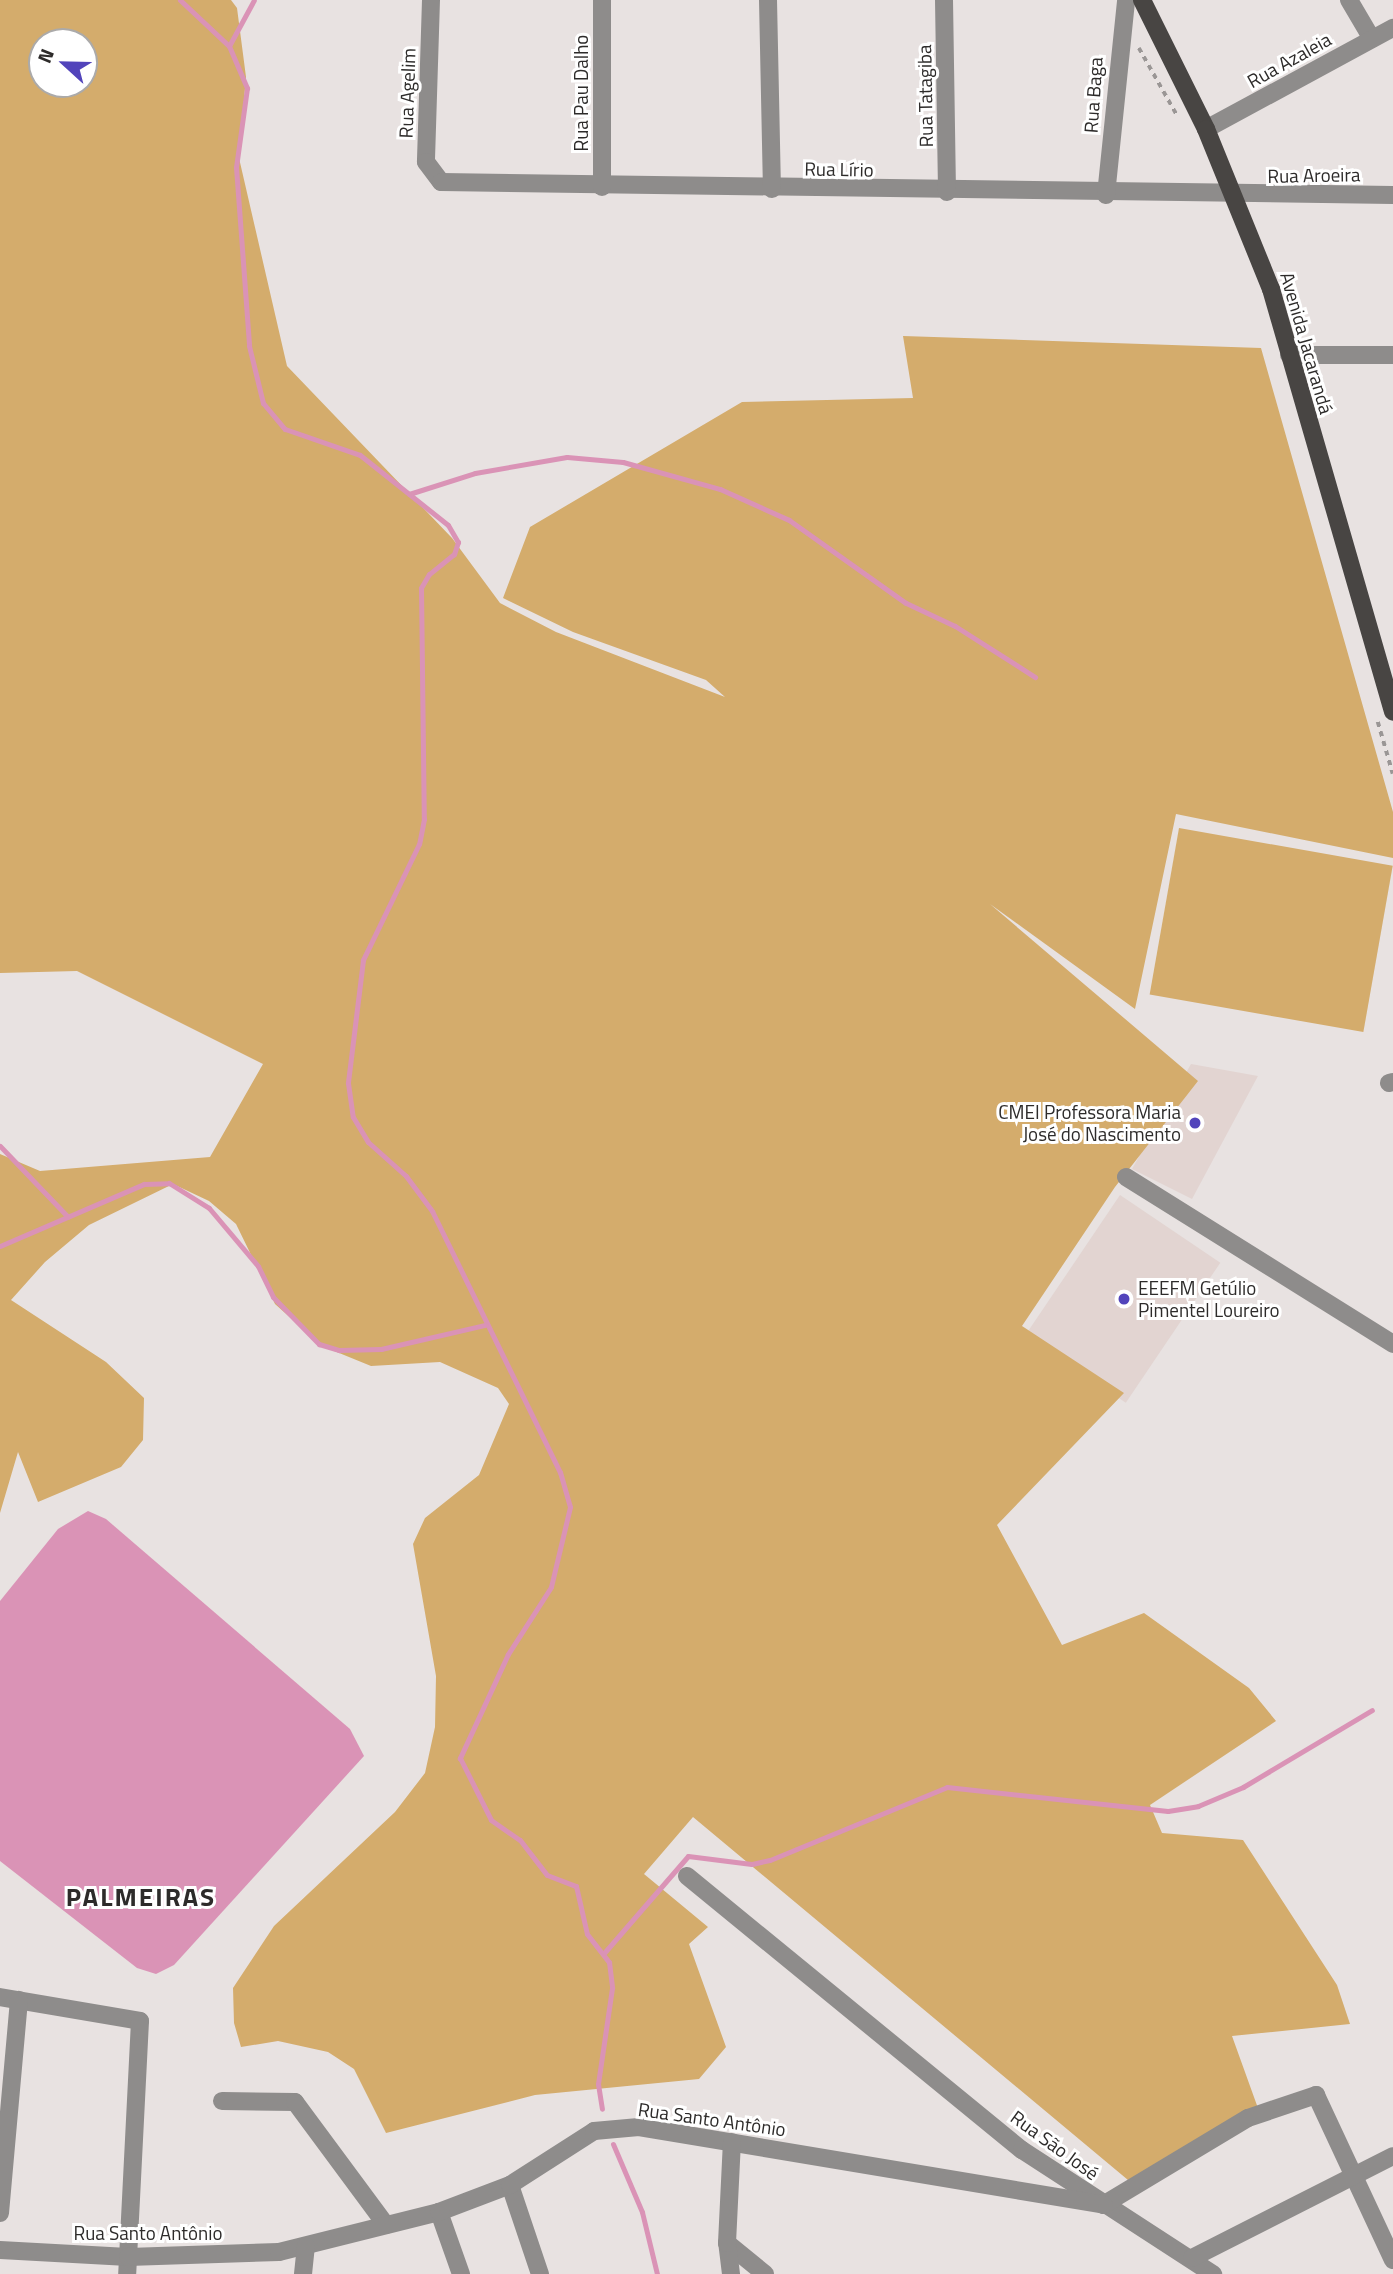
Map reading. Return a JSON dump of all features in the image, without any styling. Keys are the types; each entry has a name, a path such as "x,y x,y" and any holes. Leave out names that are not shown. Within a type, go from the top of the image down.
{"main road":[{"name":"Avenida Jacarandá","path":"1142,0 1206,129 1236,197 1289,355 1393,712"}],"street":[{"name":"Rua Agelim","path":"431,0 426,162 441,182"},
{"name":"Rua Pau Dalho","path":"602,0 602,187"},
{"path":"768,0 772,189"},
{"name":"Rua Tatagiba","path":"944,0 947,192"},
{"name":"Rua Baga","path":"1106,195 1126,0"},
{"path":"1349,0 1372,39"},
{"name":"Rua Azaleia","path":"1206,129 1393,28"},
{"name":"Rua Lírio","path":"441,182 1236,197"},
{"name":"Rua Aroeira","path":"1236,197 1393,195"},
{"path":"1289,355 1393,355"},
{"path":"1126,1177 1393,1344"},
{"name":"Rua São José","path":"687,1876 1022,2150 1103,2206 1248,2118 1316,2095 1393,2260"},
{"path":"0,1997 140,2021 128,2266"},
{"path":"0,2213 19,2000"},
{"path":"222,2101 295,2102 386,2225"},
{"name":"Rua Santo Antônio","path":"0,2250 128,2266 279,2252 439,2212 510,2185 594,2131 639,2127 1103,2206"},
{"path":"731,2274 727,2243 732,2142"},
{"path":"1196,2266 1354,2173 1393,2156"},
{"path":"510,2185 540,2274"},
{"path":"1103,2206 1196,2266 1213,2274"},
{"path":"439,2212 461,2274"},
{"path":"727,2243 765,2274"},
{"path":"303,2274 306,2246"}],"path":[{"path":"1122,20 1183,125"},
{"path":"1374,709 1393,774"}],"shaded area":[{"path":"0,0 231,0 237,8 246,77 239,158 287,366 452,538 500,603 556,632 725,697 706,680 573,632 503,598 530,527 742,402 913,398 903,336 1261,348 1393,812 1393,858 1176,814 1135,1009 990,904 1198,1081 1115,1187 1022,1326 1124,1393 997,1525 1062,1645 1144,1613 1249,1688 1276,1721 1150,1805 1162,1833 1243,1840 1337,1985 1350,2024 1232,2036 1259,2111 1128,2180 693,1817 644,1874 708,1927 689,1944 726,2047 699,2079 535,2095 386,2133 354,2069 328,2052 278,2041 241,2047 234,2023 233,1988 274,1926 395,1812 425,1773 435,1727 436,1676 413,1544 425,1518 479,1475 509,1404 498,1388 440,1362 371,1366 322,1346 275,1304 236,1224 209,1201 173,1184 89,1225 45,1262 11,1300 106,1362 144,1398 143,1440 121,1467 38,1502 18,1452 0,1513 0,1154 40,1171 210,1157 263,1064 77,971 0,973"},
{"path":"1179,828 1393,866 1363,1032 1150,994"},
{"name":"CMEI Professora Maria José do Nascimento","path":"1191,1064 1258,1076 1192,1199 1132,1169"},
{"name":"EEEFM Getúlio Pimentel Loureiro","path":"1120,1195 1220,1263 1126,1403 1025,1335"},
{"path":"88,1511 106,1519 350,1729 364,1756 174,1965 156,1974 137,1968 0,1861 0,1601 58,1529"}],"waterway":[{"path":"180,0 229,46 247,88 236,167 249,346 263,403 285,429 360,455 448,525 458,542 454,554 429,574 421,588 424,819 419,844 363,960 348,1083 353,1117 368,1142 406,1176 432,1211 560,1472 570,1507 551,1587 508,1654 460,1758 491,1820 520,1840 547,1875 576,1886 587,1934 609,1962 612,1988 598,2084 602,2109"},
{"path":"229,46 254,0"},
{"path":"409,494 475,473 567,457 623,462 720,489 789,520 906,603 955,626 1035,677"},
{"path":"0,1146 68,1217"},
{"path":"0,1246 144,1184 169,1183 209,1208 258,1266 273,1297 319,1344 339,1350 381,1349 485,1325"},
{"path":"604,1953 688,1856 752,1864 770,1860 947,1787 1168,1811 1198,1806 1243,1787 1372,1710"},
{"path":"613,2144 642,2212 657,2274"}],"place":[{"name":"CMEI Professora Maria José do Nascimento","path":"1195,1123"},
{"name":"EEEFM Getúlio Pimentel Loureiro","path":"1124,1299"}],"district":[{"name":"PALMEIRAS","path":"141,1897"}]}
